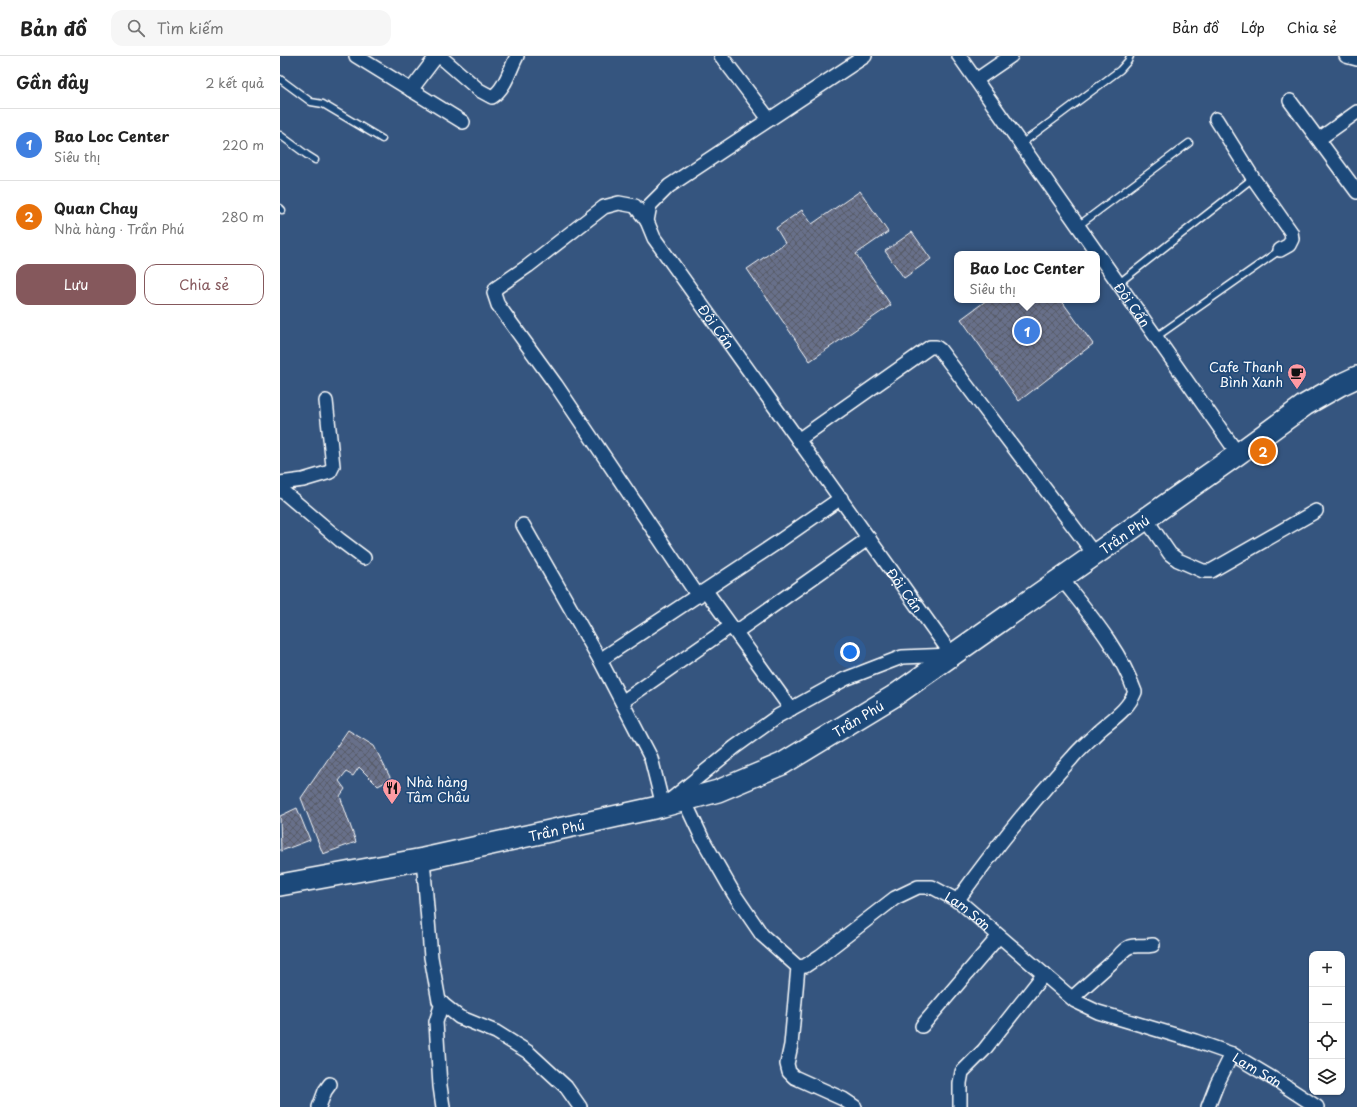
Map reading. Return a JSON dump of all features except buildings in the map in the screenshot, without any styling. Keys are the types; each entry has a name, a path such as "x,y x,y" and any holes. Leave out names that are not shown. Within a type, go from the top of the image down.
{"highway":[{"name":"Trần Phú","path":"280,885 423,859 663,806 718,791 782,764 894,696 1238,454 1305,405 1357,377"}],"street":[{"path":"356,56 463,122"},
{"path":"411,90 436,57 442,58 479,90 492,97 503,86 517,56"},
{"path":"721,56 769,119"},
{"path":"647,221 650,205 669,186 865,56"},
{"name":"Đội Cấn","path":"959,56 1096,251"},
{"path":"976,80 1011,56"},
{"path":"1346,56 1357,59"},
{"path":"1290,101 1357,192"},
{"path":"1319,139 1357,112"},
{"path":"1216,119 1253,178 1290,232 1292,239 1289,245 1280,250"},
{"name":"Đội Cấn","path":"702,594 556,385 498,306 494,293 496,288 528,266 604,207 619,203 635,206 647,221 654,238 952,655"},
{"name":"Đội Cấn","path":"1100,257 1238,454"},
{"path":"798,440 930,347 936,347 940,350 1095,554"},
{"path":"280,483 303,480 330,472 333,466 326,401"},
{"path":"280,489 340,540 364,558"},
{"path":"600,660 702,594 840,498"},
{"path":"1146,519 1170,554 1178,560 1203,571 1211,571 1316,511"},
{"path":"523,525 600,660 651,758 663,806 736,747 778,716 845,679 902,656 952,655"},
{"path":"622,702 869,538"},
{"path":"957,901 981,868 1073,756 1100,730 1119,715 1132,700 1135,692 1117,653 1099,626 1061,578"},
{"path":"702,594 734,629 791,709"},
{"path":"684,800 702,838 734,894 762,935 798,967 791,1045 787,1064 789,1072 794,1077 843,1099 855,1107"},
{"path":"423,859 431,957 439,1001 459,1017 496,1032 528,1052 566,1087 580,1107"},
{"name":"Lam Sơn","path":"798,967 805,966 820,956 895,898 918,887 932,887 957,901 1075,1001 1098,1012 1195,1041 1232,1054 1317,1107"},
{"path":"922,1026 999,936"},
{"path":"1072,998 1118,957 1124,949 1135,945 1145,947 1153,946"},
{"path":"960,1107 960,1083 962,1072 984,1050 1044,974"},
{"path":"442,1003 436,1022 440,1086 443,1107"},
{"path":"1208,1107 1217,1084 1232,1054"},
{"path":"319,1107 325,1091 330,1084"}],"lane":[{"path":"1021,144 1120,70 1128,61 1130,56"},
{"path":"280,79 311,102 323,104 382,139"},
{"path":"280,135 315,160"},
{"path":"1078,226 1189,143"},
{"path":"1119,283 1253,178"},
{"path":"1156,337 1280,250"}],"place":[{"name":"Bao Loc Center","path":"1027,331"},
{"name":"Cafe Thanh Bình Xanh","path":"1297,390"},
{"name":"Quan Chay","path":"1263,451"},
{"name":"Nhà hàng Tâm Châu","path":"392,805"}]}
